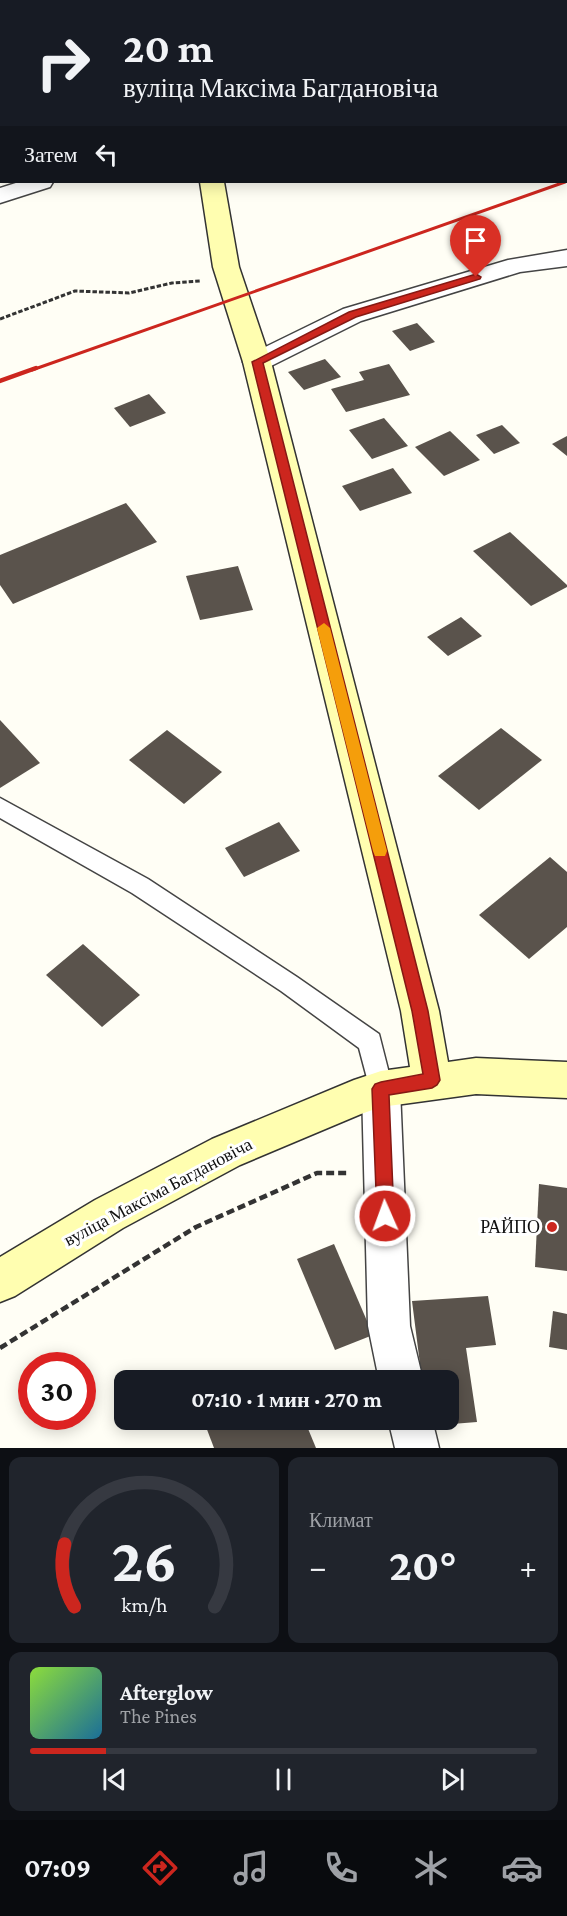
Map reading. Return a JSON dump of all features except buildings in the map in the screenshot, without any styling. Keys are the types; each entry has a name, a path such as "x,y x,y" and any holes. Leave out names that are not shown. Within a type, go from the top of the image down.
{"main road":[{"path":"212,183 226,267 257,362 420,1011 432,1080"},
{"name":"вуліца Максіма Багдановіча","path":"0,1281 109,1214 226,1152 381,1089 432,1080 476,1076 567,1080"}],"street":[{"path":"0,196 38,183"},
{"path":"257,362 352,315 517,265 567,258"},
{"path":"381,1089 389,1326 399,1370"},
{"path":"413,1430 417,1448"}],"lane":[{"path":"0,807 140,886 289,984 370,1042 381,1089"}],"path":[{"path":"0,319 75,291 129,293 171,283 203,281 233,290"},
{"path":"0,1348 196,1227 317,1173 383,1172"}],"railway":[{"path":"32,370 562,183"},
{"path":"0,381 36,368"}],"slow traffic":[{"path":"324,628 380,851"}],"place":[{"name":"РАЙПО","path":"552,1227"}],"route":[{"path":"385,1216 381,1089 432,1080 420,1011 257,362 352,315 476,277"}]}
